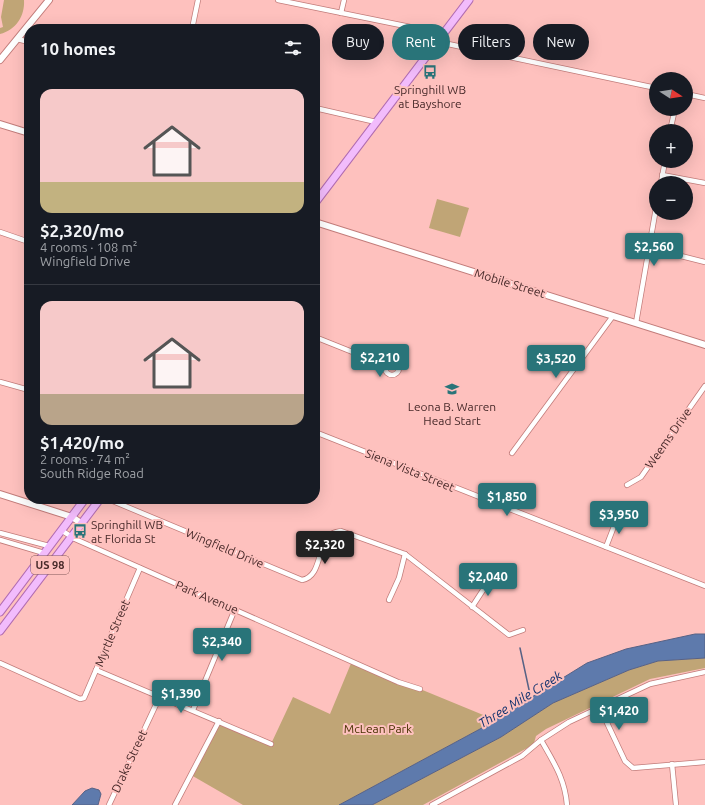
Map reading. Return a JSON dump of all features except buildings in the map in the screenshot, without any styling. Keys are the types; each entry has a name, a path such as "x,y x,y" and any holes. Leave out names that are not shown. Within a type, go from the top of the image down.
{"main road":[{"path":"450,24 468,0"},
{"path":"320,196 423,60"},
{"name":"US 98","path":"0,612 81,504"},
{"name":"US 98","path":"0,631 96,504"}],"street":[{"path":"30,24 49,0"},
{"path":"193,24 198,0"},
{"path":"278,0 393,24"},
{"path":"341,14 344,0"},
{"path":"0,60 24,31"},
{"path":"17,40 24,41"},
{"path":"450,44 649,87"},
{"path":"693,95 705,98"},
{"path":"320,109 376,122"},
{"path":"0,124 24,131"},
{"path":"663,168 662,174 705,183"},
{"path":"636,323 654,220"},
{"name":"Mobile Street","path":"320,224 705,345"},
{"path":"0,232 24,240"},
{"path":"648,248 705,262"},
{"path":"512,453 613,316"},
{"path":"320,338 385,365"},
{"path":"0,382 24,389"},
{"name":"Weems Drive","path":"627,485 640,477 705,386"},
{"name":"Siena Vista Street","path":"320,434 705,586"},
{"path":"0,494 24,502"},
{"path":"31,504 72,517 81,523"},
{"name":"Wingfield Drive","path":"120,504 302,580 308,579 314,572 324,544 331,534 341,531 405,554 509,635 523,630"},
{"path":"606,547 618,516"},
{"name":"Park Avenue","path":"61,530 70,537 398,682 420,689"},
{"path":"0,533 49,546"},
{"path":"0,540 44,553"},
{"path":"389,600 399,578 405,554"},
{"name":"Myrtle Street","path":"0,663 80,699 84,698 140,568"},
{"path":"472,607 485,587 485,581"},
{"path":"193,710 235,609"},
{"path":"96,670 271,744"},
{"path":"432,805 522,756 541,740 569,722 650,684 705,672"},
{"name":"Drake Street","path":"109,805 160,696"},
{"path":"600,708 625,761 632,768 705,762"},
{"path":"175,805 219,721"},
{"path":"541,740 560,774 566,789 567,805"},
{"path":"672,764 676,805"}],"green space":[{"path":"4,0 24,0 24,6 21,17 15,26 0,34 0,28 3,27 1,17"},
{"path":"437,199 469,208 460,237 429,228"},
{"path":"705,658 705,668 650,679 546,729 536,736 534,743 529,747 423,805 372,805 501,737 553,703 629,670 658,661"},
{"name":"McLean Park","path":"352,661 493,719 480,729 339,805 243,805 191,775 219,721 271,744 293,697 330,714"}],"water":[{"path":"695,634 705,634 705,658 658,661 629,670 553,703 501,737 372,805 339,805 480,729 587,663 626,649"},
{"path":"92,788 99,790 101,794 98,805 72,805 85,791"}],"waterway":[{"name":"Three Mile Creek","path":"520,648 531,699"}],"place":[{"name":"Springhill WB at Bayshore","path":"430,72"},
{"name":"Leona B. Warren Head Start","path":"452,389"},
{"name":"Springhill WB at Florida St","path":"80,531"}]}
